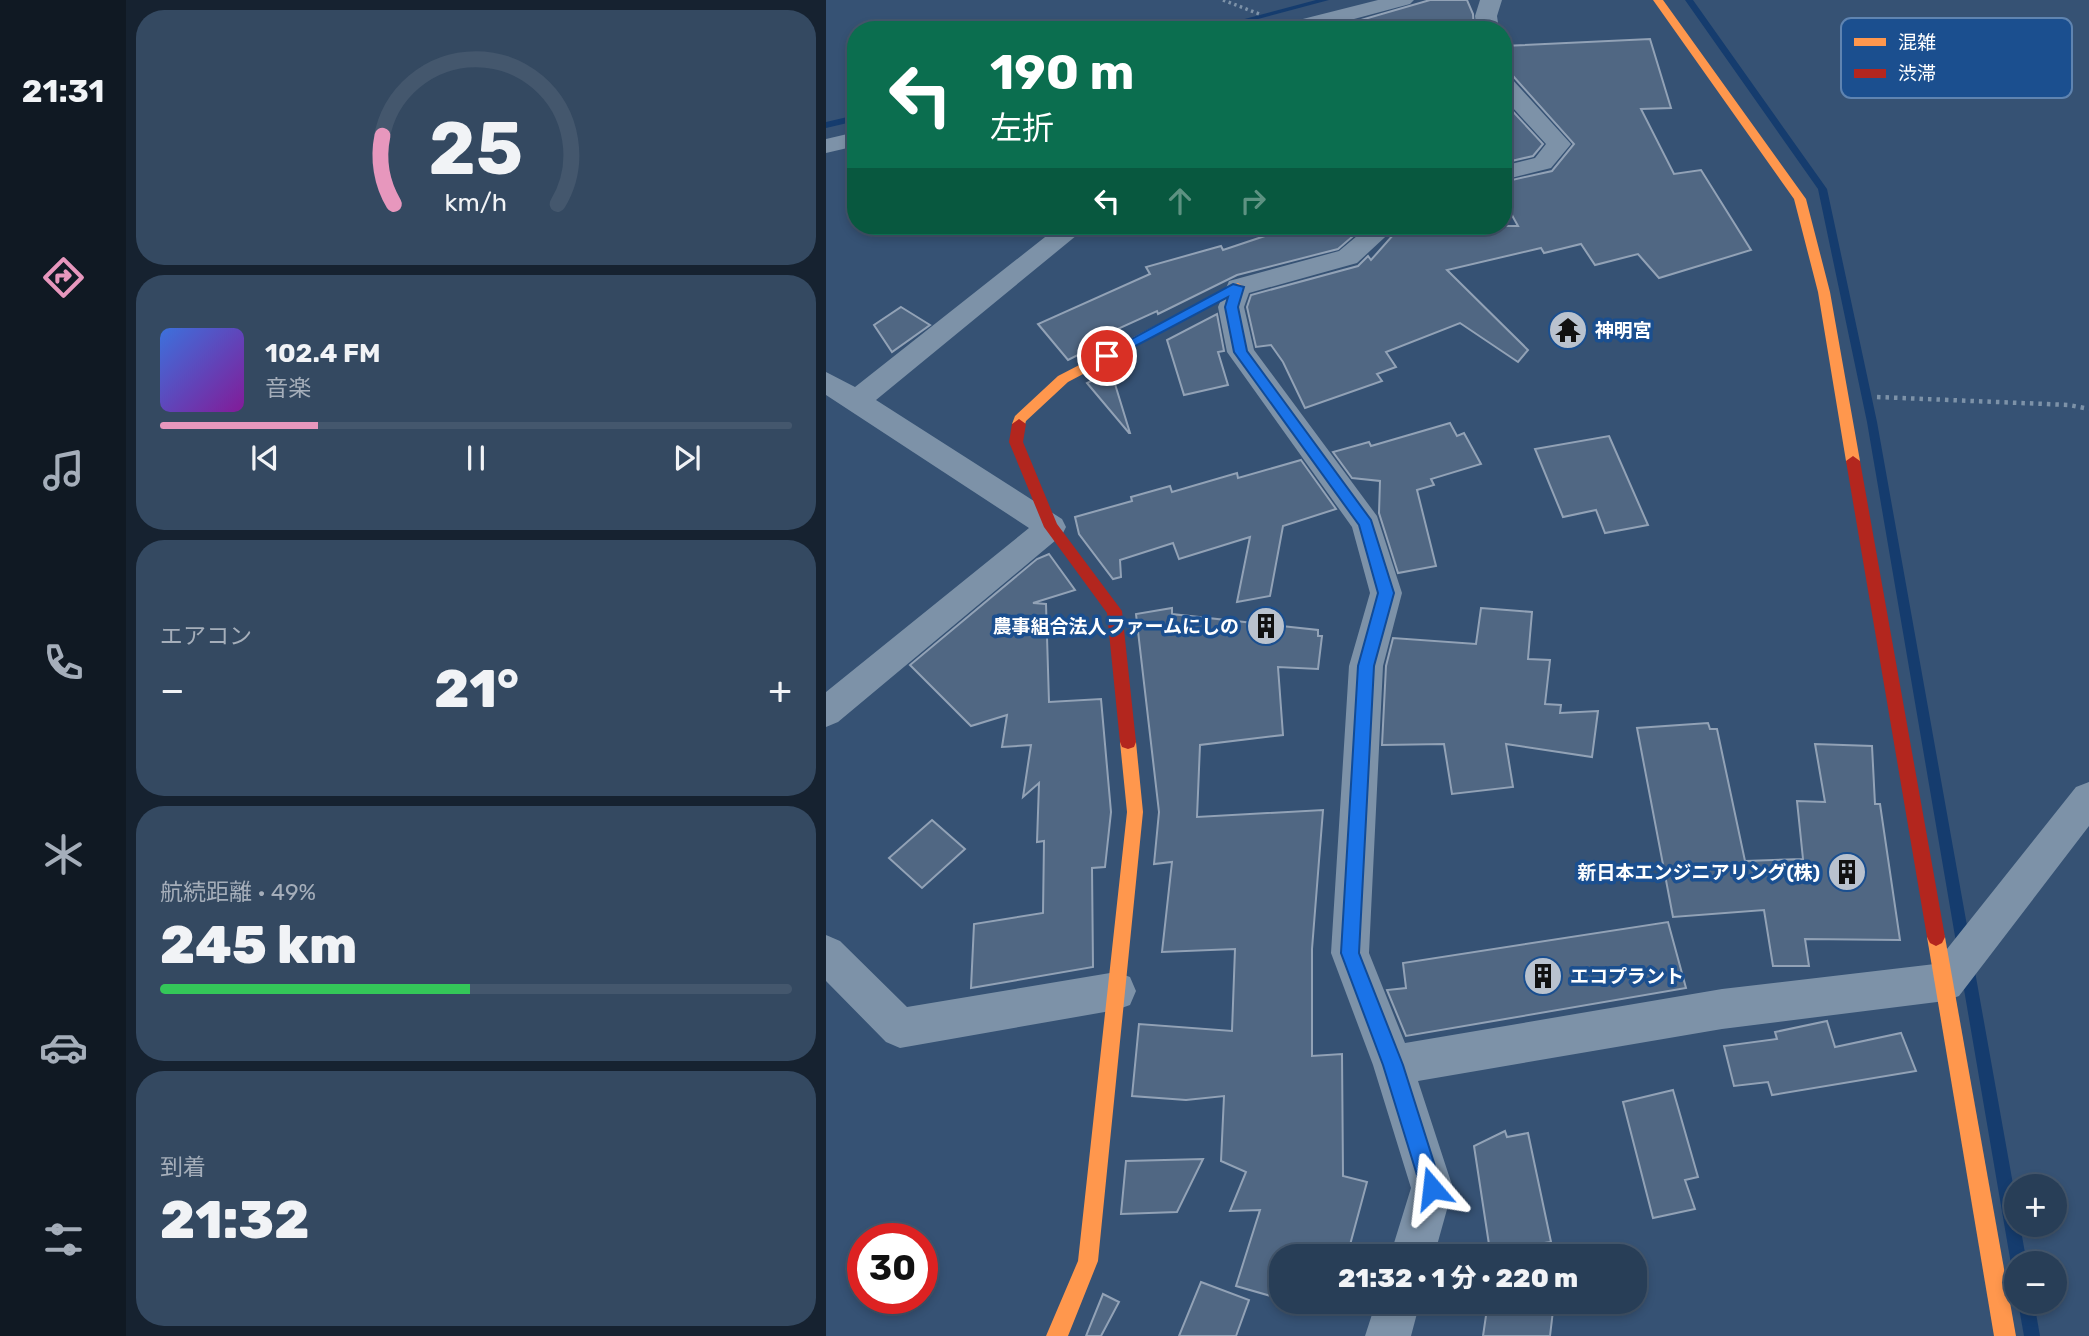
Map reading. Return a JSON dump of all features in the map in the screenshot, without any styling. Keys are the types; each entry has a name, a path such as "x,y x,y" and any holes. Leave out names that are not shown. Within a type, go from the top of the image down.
{"street":[{"path":"1323,21 1403,0"},
{"path":"1487,21 1491,0"},
{"path":"1658,0 1800,199 1824,292 2005,1336"},
{"path":"1512,93 1559,144 1544,163 1512,171"},
{"path":"826,146 847,141"},
{"path":"855,402 1064,235"},
{"path":"1057,1336 1088,1261 1135,812 1114,611 1051,527 1016,442 1020,419 1063,379 1237,287 1348,257 1374,235"},
{"path":"1237,287 1231,307 1241,352 1366,524 1386,593 1366,666 1350,953 1393,1065 1432,1188 1416,1244"},
{"path":"826,382 1051,527"},
{"path":"826,712 1051,527"},
{"path":"1393,1065 1722,1009 1945,982 2089,798"},
{"path":"826,954 900,1028 1116,991"},
{"path":"1388,1336 1394,1314"}],"path":[{"path":"1841,396 2069,405 2089,410"}],"building":[{"path":"1430,0 1467,0 1473,21 1357,21"},
{"path":"1650,39 1671,108 1641,109 1674,174 1701,170 1751,250 1659,278 1638,254 1595,265 1581,244 1544,253 1541,248 1447,270 1528,350 1518,362 1460,323 1386,352 1396,367 1377,374 1382,381 1305,408 1283,362 1271,345 1256,347 1247,307 1251,295 1358,266 1368,256 1371,260 1393,235 1512,235 1512,226 1518,226 1512,215 1512,180 1552,171 1574,144 1512,76 1512,46"},
{"path":"1512,110 1543,144 1533,156 1512,161"},
{"path":"1268,235 1352,237 1338,249 1237,275 1158,314 1157,311 1100,337 1102,343 1068,360 1038,324 1150,274 1146,267 1221,246 1223,250"},
{"path":"901,307 930,325 892,352 874,325"},
{"path":"1217,314 1224,351 1218,352 1228,385 1184,395 1167,340"},
{"path":"1111,371 1130,433 1087,383"},
{"path":"1450,423 1457,436 1464,433 1481,464 1431,479 1434,485 1417,490 1436,566 1398,573 1379,513 1380,481 1352,478 1333,452 1369,442 1371,446"},
{"path":"1609,436 1648,525 1605,533 1596,510 1563,517 1535,449"},
{"path":"1301,460 1336,509 1283,526 1270,596 1237,602 1250,537 1179,559 1173,543 1120,560 1121,577 1113,579 1079,534 1075,517 1132,501 1131,497 1170,486 1172,492 1237,473 1238,478"},
{"path":"1049,554 1075,590 1033,603 1046,604 1049,702 1101,699 1111,812 1105,867 1092,868 1093,967 971,988 974,924 1043,913 1044,841 1037,842 1039,783 1023,797 1031,745 1002,747 1007,715 971,726 910,665 1037,559"},
{"path":"1172,608 1172,614 1318,630 1318,636 1322,636 1318,669 1278,667 1283,735 1200,745 1197,817 1323,810 1312,949 1312,1056 1342,1054 1343,1176 1367,1182 1350,1244 1269,1244 1269,1296 1236,1286 1260,1210 1230,1211 1246,1172 1221,1161 1224,1096 1186,1100 1132,1096 1139,1024 1232,1031 1235,949 1162,952 1172,862 1154,864 1159,812 1136,614"},
{"path":"1481,608 1532,612 1528,659 1550,660 1545,704 1561,705 1560,713 1598,711 1592,757 1506,744 1513,787 1452,794 1444,744 1382,745 1386,666 1393,638 1476,644"},
{"path":"1708,723 1710,729 1717,729 1745,861 1803,859 1797,801 1825,802 1815,744 1872,746 1875,804 1880,804 1900,940 1805,939 1809,966 1773,966 1764,910 1673,917 1637,728"},
{"path":"932,820 965,849 922,888 889,858"},
{"name":"エコプラント","path":"1668,922 1686,988 1406,1036 1387,990 1406,988 1403,963"},
{"path":"1827,1021 1835,1047 1901,1033 1916,1071 1772,1095 1768,1082 1734,1086 1724,1046 1777,1039 1775,1032"},
{"path":"1673,1090 1698,1177 1685,1180 1695,1209 1653,1218 1623,1102"},
{"path":"1505,1131 1507,1137 1528,1133 1551,1242 1489,1244 1474,1146"},
{"path":"1203,1159 1177,1212 1121,1214 1126,1161"},
{"path":"1201,1282 1249,1300 1236,1336 1179,1336"},
{"path":"1103,1294 1119,1302 1101,1336 1086,1336"},
{"path":"1486,1314 1553,1314 1550,1336 1483,1336"}],"waterway":[{"path":"1242,21 1325,0"},
{"path":"1689,0 1822,189 1872,422 1964,948"},
{"path":"826,125 847,120"},
{"path":"1967,966 2017,1251"},
{"path":"2028,1314 2032,1336"}],"traffic: slow":[{"path":"1658,0 1800,199 1824,292 1853,461"},
{"path":"1019,424 1020,419 1063,379 1238,287"},
{"path":"1057,1336 1088,1261 1135,812 1128,742"},
{"path":"1936,937 2005,1336"}],"traffic: jam":[{"path":"1019,424 1016,442 1051,527 1114,611 1128,742"},
{"path":"1853,461 1936,937"}],"place":[{"name":"神明宮","path":"1568,330"},
{"name":"農事組合法人ファームにしの","path":"1266,626"},
{"name":"新日本エンジニアリング(株)","path":"1847,872"},
{"name":"エコプラント","path":"1543,976"}],"route":[{"path":"1107,356 1237,287 1231,307 1241,352 1366,524 1386,593 1366,666 1350,953 1393,1065 1432,1188"}]}
